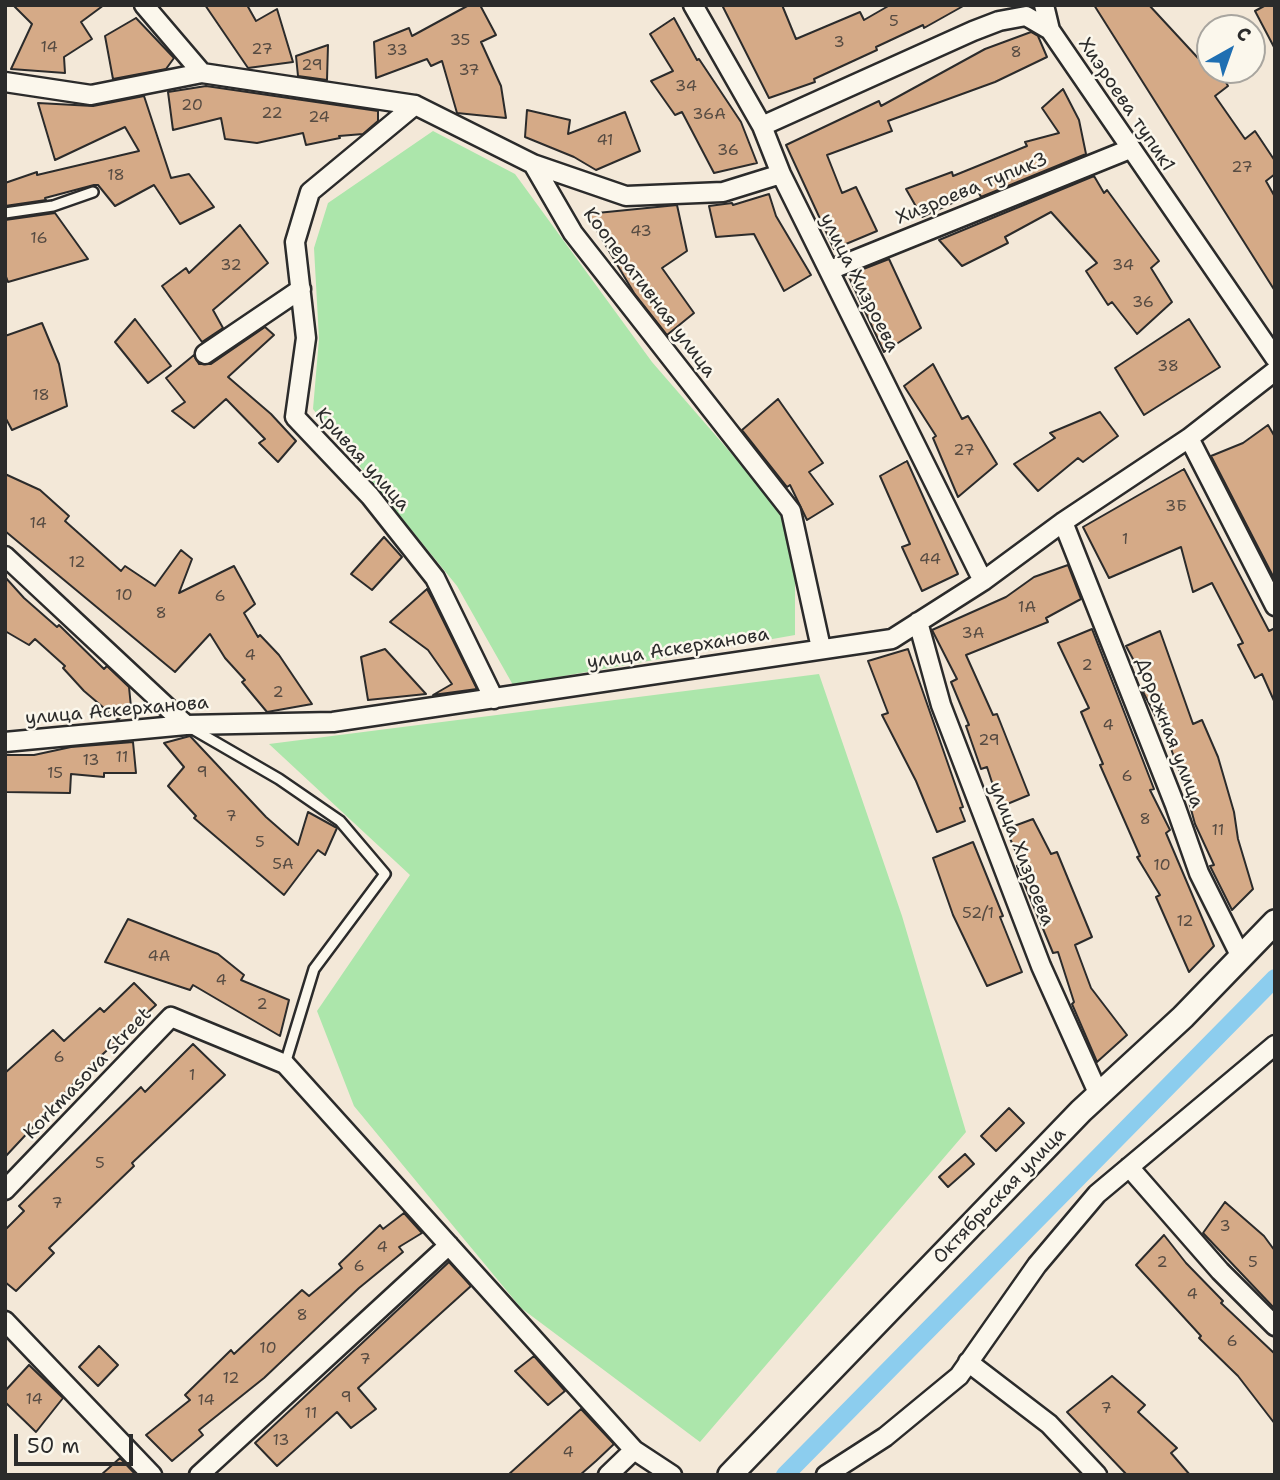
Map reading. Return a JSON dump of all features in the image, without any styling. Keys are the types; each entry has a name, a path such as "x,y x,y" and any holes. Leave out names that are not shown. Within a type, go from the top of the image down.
{"street":[{"path":"144,5 202,73"},
{"name":"улица Хизроева","path":"693,5 762,126 781,174 984,582"},
{"path":"1044,5 1050,30"},
{"name":"Хиэроева тупик1","path":"762,126 999,21 1026,16 1050,30 1275,358"},
{"path":"5,82 91,95 202,73 415,105 533,164 626,196 723,192 781,174"},
{"name":"Кривая улица","path":"415,105 310,192 295,242 306,338 295,416 370,496 435,578 495,699"},
{"name":"Хизроева тупик3","path":"830,270 940,223 1130,149"},
{"name":"Кооперативная улица","path":"533,164 573,233 791,511 821,648"},
{"path":"205,354 301,289"},
{"name":"улица Аскерханова","path":"5,742 186,725 333,722 892,639 984,582 1063,522 1189,438 1275,371"},
{"path":"1189,438 1275,606"},
{"name":"Дорожная улица","path":"1063,522 1175,805 1199,873 1241,957"},
{"path":"5,556 186,725"},
{"name":"улица Хизроева","path":"918,622 941,705 1041,966 1099,1095"},
{"name":"Октябрьская улица","path":"730,1475 1099,1095 1183,1017 1275,922"},
{"name":"Korkmasova Street","path":"5,1190 172,1017 285,1064"},
{"path":"826,1475 885,1437 959,1376 1037,1265 1097,1194 1275,1045"},
{"path":"285,1064 634,1450 672,1475"},
{"path":"1129,1167 1220,1270 1275,1326"},
{"path":"199,1475 449,1245"},
{"path":"5,1321 152,1475"},
{"path":"968,1362 1049,1424 1097,1475"},
{"path":"608,1475 634,1450"}],"lane":[{"path":"5,213 53,206 93,192"},
{"path":"186,725 279,779 340,821 385,874 314,969 285,1064"}],"green space":[{"path":"433,131 515,174 652,362 795,527 795,635 513,685 457,586 313,409 319,339 314,248 328,203"},
{"path":"819,674 902,916 966,1132 700,1442 521,1308 354,1106 317,1011 410,875 269,744"}],"building":[{"path":"13,5 104,5 81,22 92,39 64,57 65,73 11,69 32,24"},
{"path":"205,5 247,5 256,21 277,9 293,62 248,68"},
{"path":"469,5 480,5 496,35 481,42 501,86 506,118 457,113 442,61 431,66 427,59 376,78 374,42 409,28 412,36"},
{"path":"722,5 782,5 796,39 860,12 864,20 890,5 965,5 924,28 923,25 876,47 877,50 814,79 815,82 769,98"},
{"path":"1094,5 1149,5 1196,56 1196,84 1227,84 1228,86 1215,96 1245,139 1255,131 1275,161 1275,174 1266,181 1275,197 1275,291"},
{"path":"1266,5 1275,5 1275,49 1266,32 1266,14 1257,14 1255,11"},
{"path":"136,18 174,58 166,69 113,79 105,36"},
{"path":"674,18 697,60 699,59 741,122 757,163 714,173 682,112 675,115 651,81 673,71 650,34"},
{"path":"1031,32 1038,36 1047,57 995,82 888,121 892,131 827,155 842,193 856,187 877,231 834,249 786,145 879,101 881,106 985,49"},
{"path":"328,45 327,80 298,76 296,56"},
{"path":"206,86 378,111 378,121 363,134 339,136 340,138 306,145 303,133 257,143 225,139 221,118 173,130 168,92"},
{"path":"1063,89 1079,120 1086,154 981,197 978,191 922,217 906,189 952,172 953,176 1027,146 1025,142 1059,133 1042,108"},
{"path":"144,96 171,178 189,174 214,207 180,224 154,185 115,206 98,185 94,185 45,198 46,200 5,206 5,183 37,172 37,175 139,151 125,127 55,160 38,103 93,106"},
{"path":"527,110 570,120 568,134 625,112 640,151 596,170 574,157 525,137"},
{"path":"1094,176 1104,193 1107,190 1159,261 1151,268 1172,302 1137,334 1112,302 1108,305 1086,271 1097,263 1051,212 1005,237 1008,243 962,266 939,240"},
{"path":"769,194 776,216 811,275 784,291 754,234 716,237 709,206 733,205"},
{"path":"677,205 687,251 662,268 694,313 667,335 634,293 587,214"},
{"path":"55,213 88,259 8,282 5,274 5,220"},
{"path":"240,225 268,263 213,310 223,328 202,342 162,286 186,268 189,273"},
{"path":"889,259 921,328 884,352 848,275"},
{"path":"135,319 171,366 148,383 115,342"},
{"path":"1189,319 1220,367 1144,415 1115,368"},
{"path":"42,323 59,364 67,406 12,430 5,417 5,336"},
{"path":"265,327 274,335 228,377 271,414 296,441 278,462 259,443 265,439 226,399 194,428 172,411 185,402 166,378 194,355 199,364 211,364"},
{"path":"933,364 962,419 968,416 997,464 958,497 933,438 936,436 904,386"},
{"path":"778,399 823,463 809,472 833,504 807,520 790,485 787,487 742,430"},
{"path":"1100,412 1118,436 1083,462 1078,458 1038,491 1014,464 1055,438 1050,433"},
{"path":"1268,425 1275,437 1275,580 1211,456 1243,443"},
{"path":"907,461 958,574 922,591 902,547 910,544 880,476"},
{"path":"1184,469 1269,631 1275,628 1275,703 1262,674 1255,678 1238,645 1243,643 1212,583 1193,592 1181,547 1109,578 1083,527"},
{"path":"5,474 40,490 69,516 65,521 121,571 125,566 155,586 181,550 192,559 179,593 234,566 255,604 244,613 258,637 260,635 279,655 312,704 267,712 242,682 245,680 225,658 210,634 175,672 5,531"},
{"path":"384,537 402,557 372,590 351,574"},
{"path":"1068,565 1081,599 1046,618 1048,622 966,655 993,715 997,714 1029,795 1000,807 987,767 981,769 966,726 969,725 951,682 957,679 932,630 1006,597 1034,577"},
{"path":"5,577 24,598 57,627 59,625 104,669 107,666 129,687 131,707 118,720 84,691 63,668 65,666 35,639 29,645 5,631"},
{"path":"427,589 477,689 433,695 452,684 428,650 390,622"},
{"path":"1092,629 1154,789 1150,790 1170,830 1166,833 1214,946 1189,972 1156,897 1160,895 1137,857 1140,856 1100,765 1103,764 1081,712 1089,708 1058,643"},
{"path":"1160,631 1193,724 1202,720 1218,757 1234,812 1238,839 1253,889 1232,910 1210,866 1214,865 1195,824 1183,780 1166,736 1143,692 1149,689 1126,646"},
{"path":"385,649 426,694 368,700 361,657"},
{"path":"908,649 963,807 960,808 965,821 937,832 916,781 882,715 888,713 868,661"},
{"path":"190,736 266,817 298,845 308,812 337,828 325,855 318,850 284,895 194,818 196,816 168,786 184,767 164,743"},
{"path":"133,742 136,773 104,773 104,777 71,774 70,793 6,792 5,755 34,755 71,747"},
{"path":"1033,819 1051,854 1057,852 1092,937 1075,945 1091,988 1127,1035 1097,1062 1072,1004 1074,1002 1058,952 1053,953 1017,866 1021,864 1006,829"},
{"path":"973,842 1022,972 987,986 953,915 933,858"},
{"path":"128,919 218,954 244,975 241,980 289,1000 280,1036 193,985 190,990 105,962"},
{"path":"134,983 156,1005 90,1066 5,1157 5,1073 53,1030 64,1041 100,1008 104,1012"},
{"path":"193,1044 225,1075 132,1163 134,1166 49,1248 54,1253 16,1291 5,1282 5,1230 24,1211 19,1206 141,1087 145,1092"},
{"path":"1009,1108 1024,1123 996,1151 981,1136"},
{"path":"965,1154 974,1164 948,1187 939,1177"},
{"path":"1225,1202 1264,1236 1275,1251 1275,1309 1203,1233"},
{"path":"404,1213 422,1233 399,1247 403,1252 359,1288 264,1378 199,1430 203,1435 172,1461 146,1435 190,1400 185,1395 231,1350 234,1354 302,1290 309,1296 342,1268 339,1264 380,1225 383,1229"},
{"path":"1164,1235 1186,1263 1223,1301 1221,1303 1275,1354 1275,1424 1238,1376 1199,1338 1201,1336 1136,1265"},
{"path":"449,1262 471,1286 358,1388 376,1409 351,1428 337,1412 277,1466 255,1443"},
{"path":"99,1346 118,1365 98,1386 79,1367"},
{"path":"534,1356 565,1391 548,1405 515,1371"},
{"path":"29,1365 63,1398 36,1432 5,1402 5,1391"},
{"path":"1112,1376 1145,1405 1138,1412 1177,1448 1171,1453 1190,1475 1127,1475 1067,1412"},
{"path":"581,1409 614,1444 596,1461 580,1475 508,1475"},
{"path":"120,1458 136,1475 101,1475"}],"waterway":[{"path":"785,1475 1275,978"}]}
